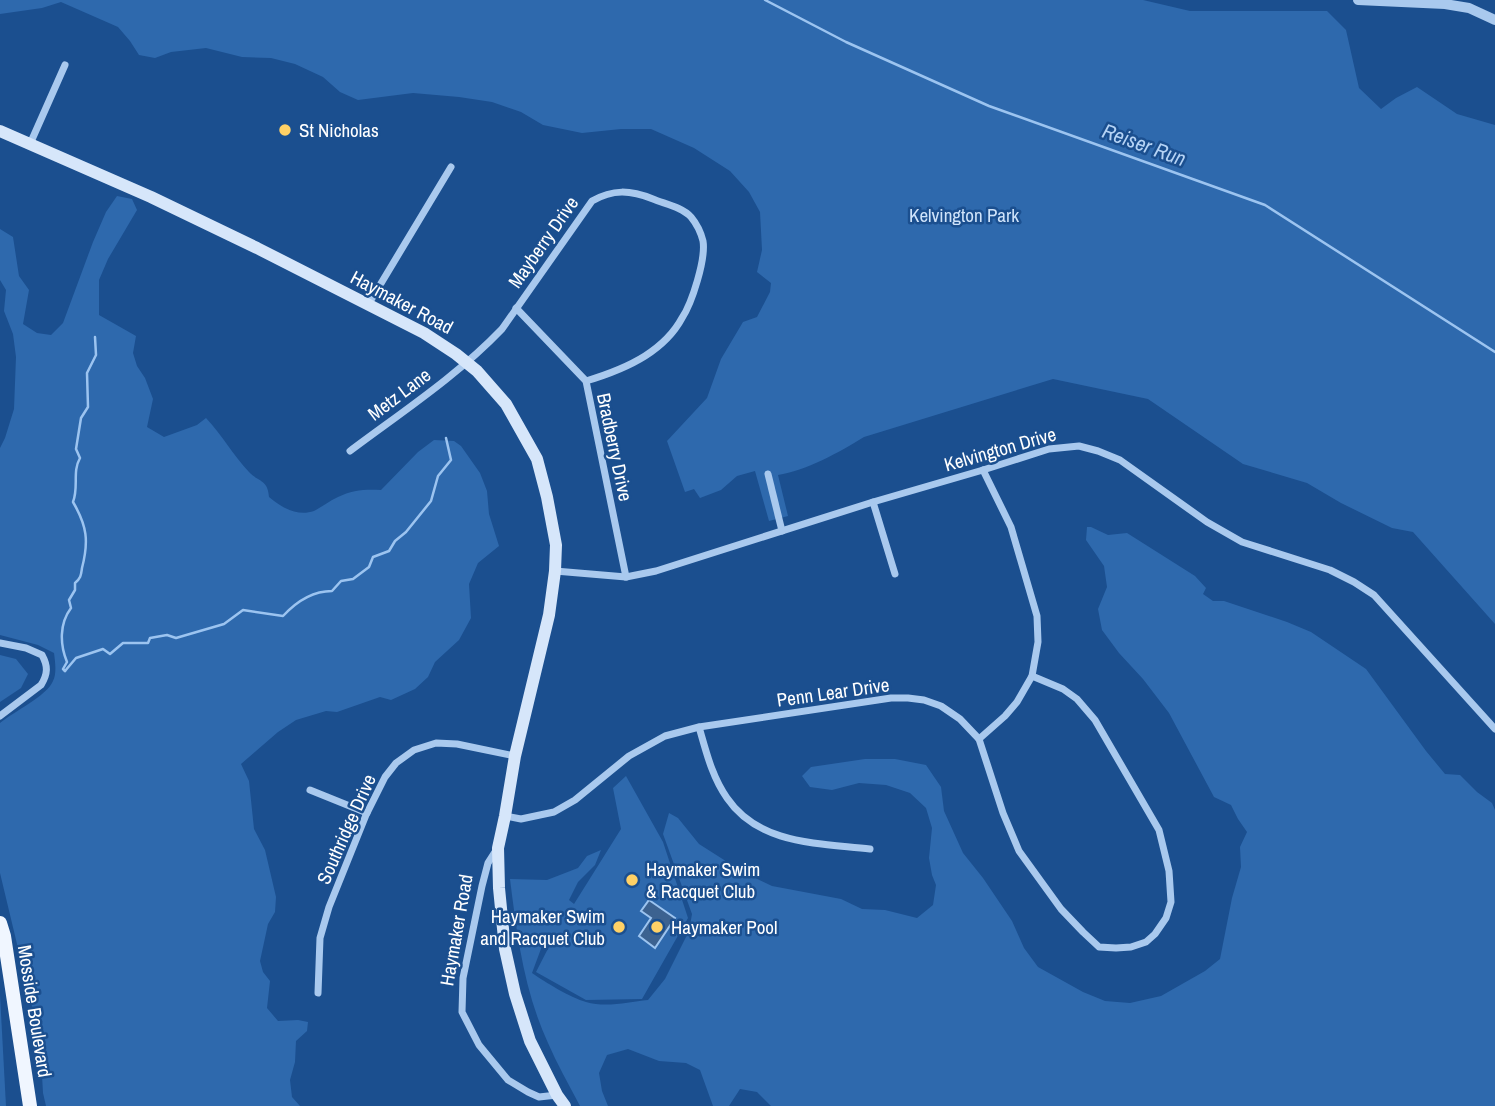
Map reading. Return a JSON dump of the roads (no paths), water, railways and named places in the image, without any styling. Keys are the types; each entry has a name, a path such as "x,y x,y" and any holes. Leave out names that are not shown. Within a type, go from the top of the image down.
{"main road":[{"name":"Haymaker Road","path":"0,131 151,197 424,333 477,371 506,404 537,459 556,545 549,615 515,756 498,848 499,888 505,949 515,994 530,1041 561,1101"},
{"name":"Mosside Boulevard","path":"0,922 30,1106"}],"street":[{"path":"1358,0 1445,4 1469,8 1495,20"},
{"path":"30,144 65,65"},
{"path":"368,305 451,167"},
{"name":"Mayberry Drive","path":"467,363 502,329 592,201 603,194 619,191 637,193 678,209 690,216 703,241 703,256 683,317 672,332 645,356 615,372 586,381"},
{"name":"Bradberry Drive","path":"516,308 586,381 626,577"},
{"name":"Metz Lane","path":"350,451 467,363"},
{"name":"Kelvington Drive","path":"555,571 626,577 656,571 1049,449 1079,446 1120,460 1228,535 1330,570 1374,595 1495,729"},
{"path":"979,739 1017,702 1032,676 1038,642 1037,616 1011,527 983,470"},
{"path":"768,474 782,531"},
{"path":"873,502 895,574"},
{"path":"0,643 26,648 42,655 47,671 41,685 0,716"},
{"name":"Penn Lear Drive","path":"505,817 521,819 554,812 575,800 629,756 665,736 699,727 891,698 923,700 940,706 960,719 979,739 1003,813 1019,851 1061,909 1099,947 1130,947 1146,942 1166,918 1171,902 1169,871 1159,830 1095,720 1077,699 1032,676"},
{"path":"699,727 714,773 727,799 745,817 766,832 795,841 870,849"},
{"name":"Southridge Drive","path":"318,993 320,938 329,907 367,813 385,777 396,763 414,750 436,743 457,744 515,756"},
{"path":"310,790 367,813"},
{"name":"Haymaker Road","path":"498,848 488,863 482,886 463,978 462,1012 479,1045 508,1080 539,1097 561,1101"}],"waterway":[{"name":"Reiser Run","path":"765,0 846,42 989,106 1265,205 1495,352"},
{"path":"65,671 63,669 67,662 62,642 64,621 71,608 69,600 81,575 86,550 84,526 73,502 76,469 80,458 76,449 81,418 88,407 87,373 96,355 95,337"},
{"path":"65,671 76,658 103,649 110,654 123,643 148,643 150,638 167,635 176,638 224,624 243,610 283,616 305,598 332,591 341,581 353,579 369,567 373,557 389,551 431,501 438,476 451,460 446,438"}],"place":[{"name":"St Nicholas","path":"285,130"},
{"name":"Haymaker Swim & Racquet Club","path":"632,880"},
{"name":"Haymaker Swim and Racquet Club","path":"619,927"},
{"name":"Haymaker Pool","path":"657,927"}],"park label":[{"name":"Kelvington Park","path":"964,215"}]}
